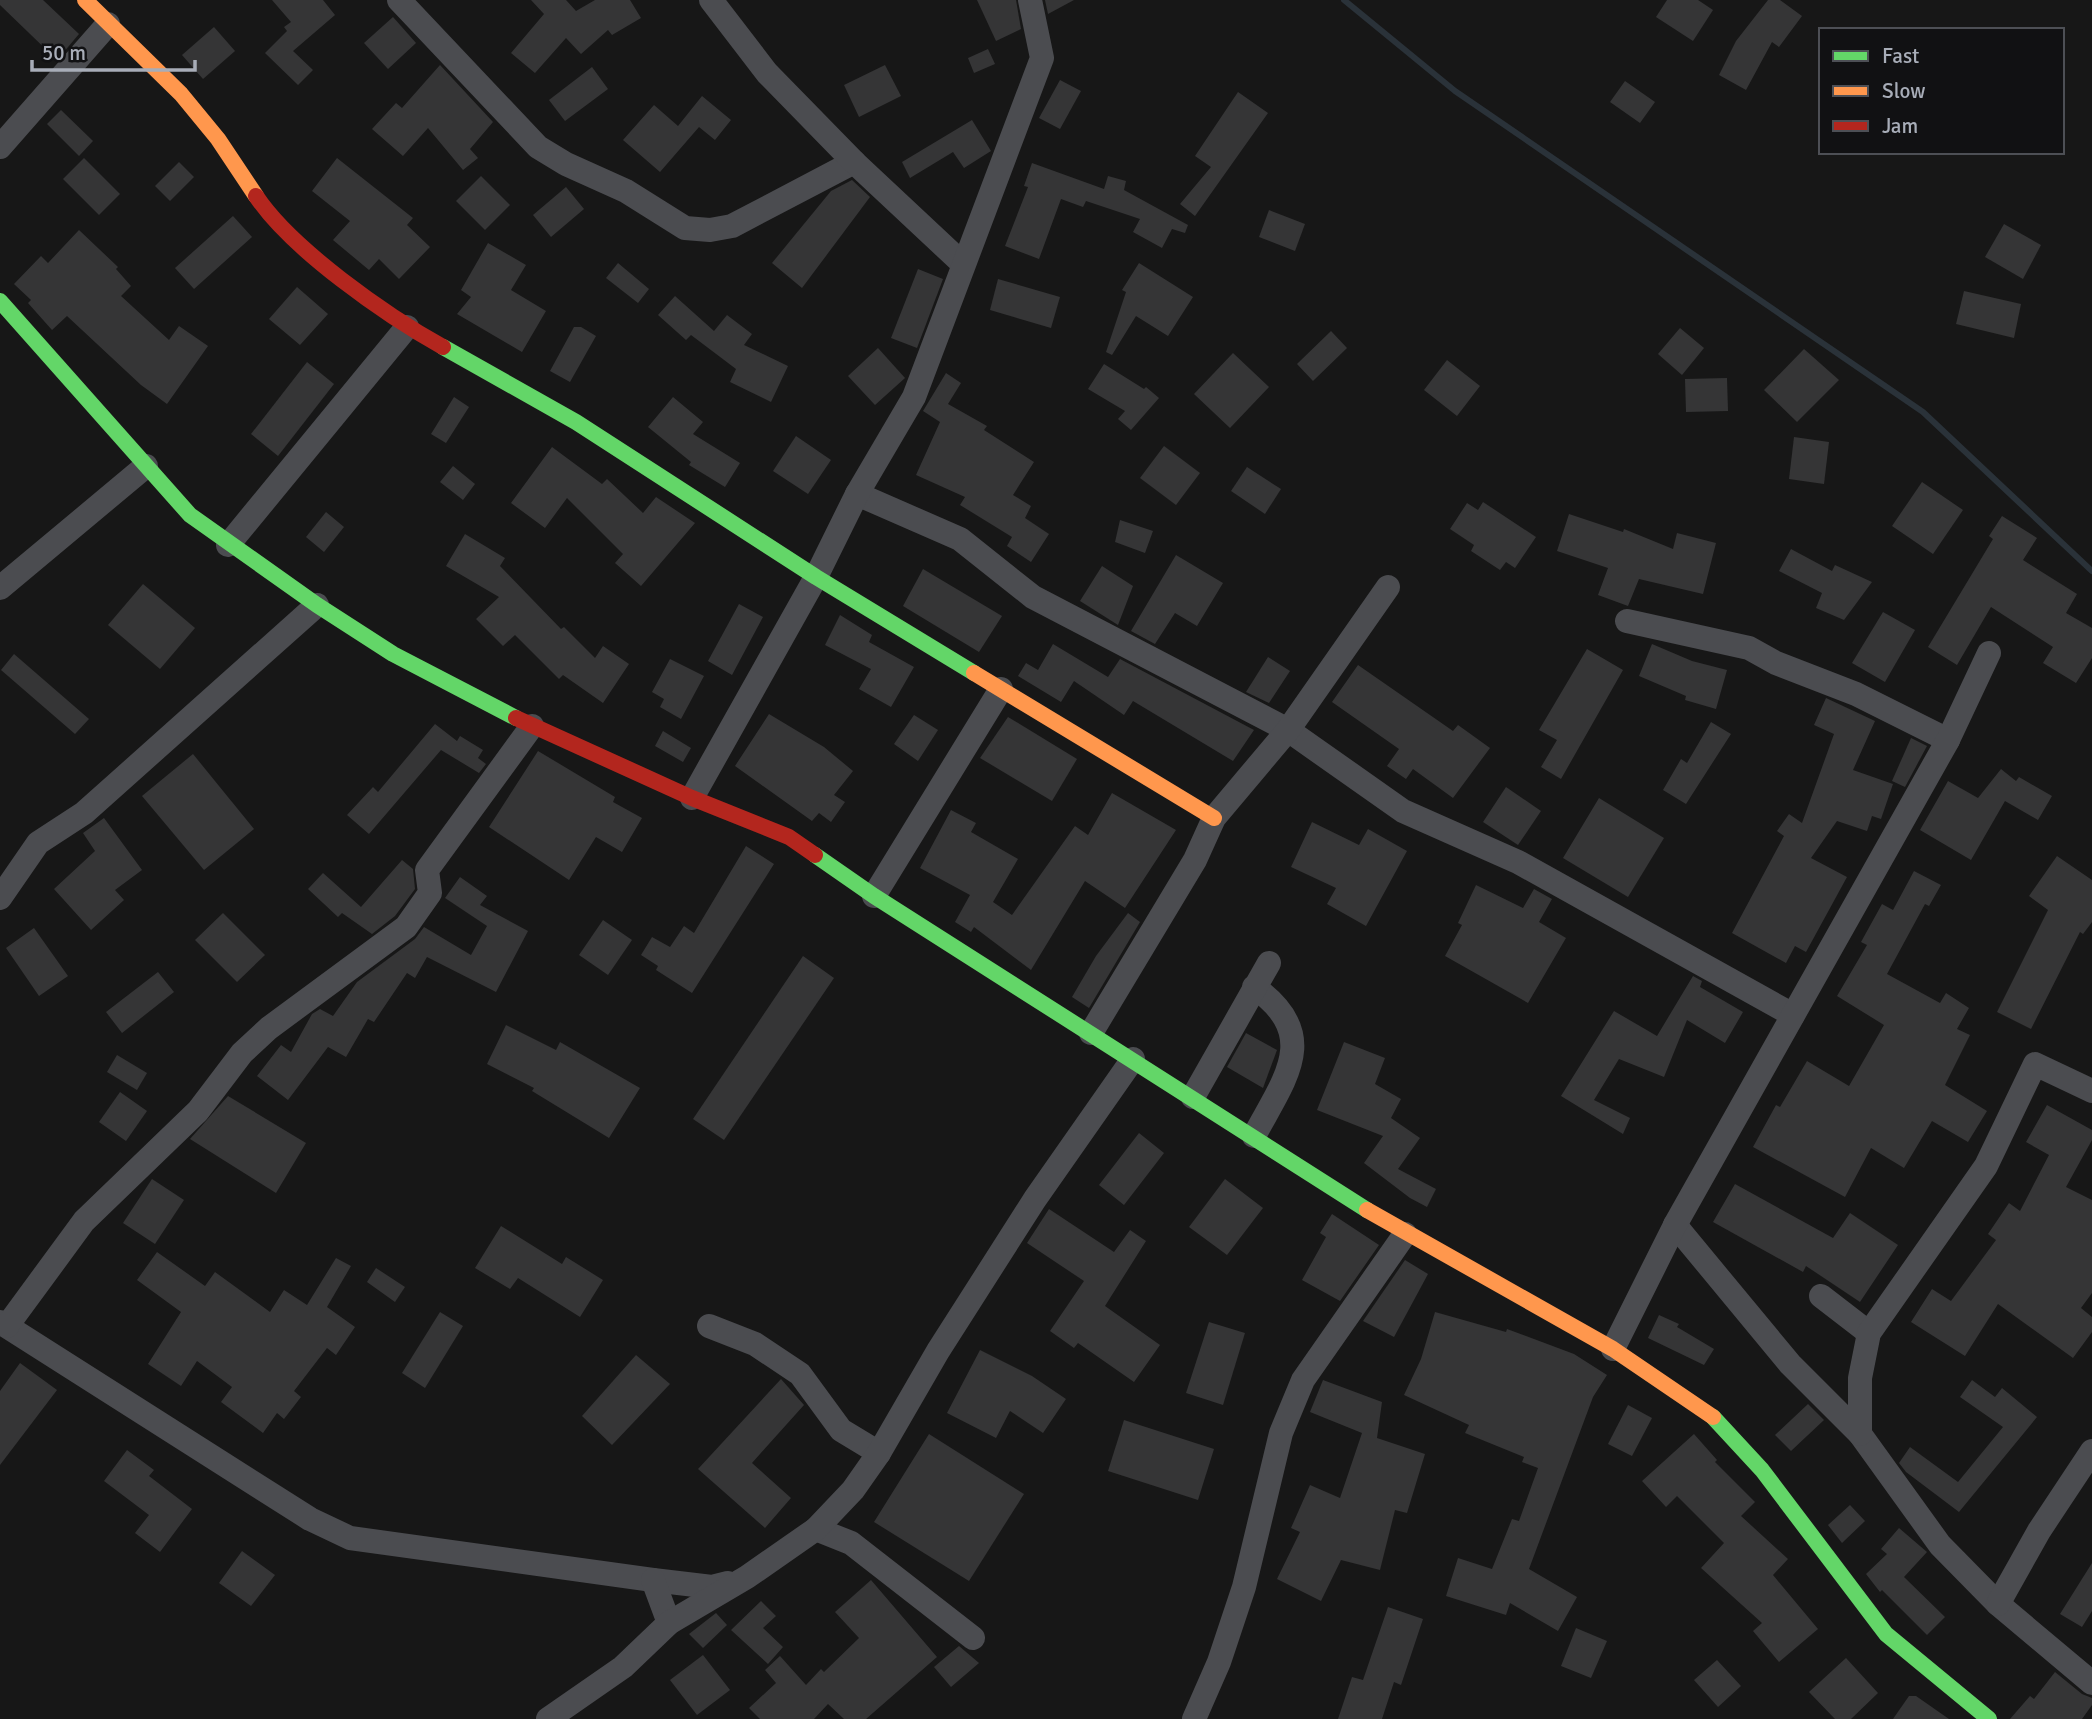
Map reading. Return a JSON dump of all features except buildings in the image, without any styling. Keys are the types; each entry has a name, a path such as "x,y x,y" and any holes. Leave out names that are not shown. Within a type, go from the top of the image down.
{"street":[{"path":"85,0 181,94 218,139 267,213 286,234 408,327 576,422 816,577 1214,818"},
{"path":"399,0 538,147 566,164 626,191 685,228 710,230 732,226 854,162"},
{"path":"711,0 767,73 854,162 963,264"},
{"path":"692,798 816,577 857,494 914,397 1042,58 1030,0"},
{"path":"0,148 108,24"},
{"path":"0,301 190,515 228,545 317,605 393,654 532,726 692,798 789,836 874,896 1405,1234 1613,1349 1718,1420 1762,1470 1886,1634 1989,1719"},
{"path":"228,545 408,327"},
{"path":"0,587 146,466"},
{"path":"857,494 960,539 1032,597 1288,730 1403,811 1518,862 1793,1015"},
{"path":"1091,1033 1195,860 1214,818 1288,730 1388,587"},
{"path":"0,898 38,843 84,813 317,605"},
{"path":"1627,621 1749,648 1776,663 1856,694 1948,740"},
{"path":"1613,1349 1675,1225 1948,740 1989,653"},
{"path":"874,896 1001,689"},
{"path":"532,726 427,870 430,892 405,927 269,1028 242,1053 198,1111 85,1221 4,1324 310,1519 350,1538 712,1587 743,1579"},
{"path":"1193,1097 1269,963"},
{"path":"1254,987 1275,1002 1292,1029 1294,1055 1254,1136"},
{"path":"548,1719 623,1667 670,1623 743,1579 817,1529 853,1490 879,1454 938,1351 1035,1199 1133,1059"},
{"path":"1860,1434 1860,1378 1869,1333 1986,1166 2035,1064 2092,1091"},
{"path":"1675,1225 1790,1364 1860,1434 1940,1545 1998,1604 2092,1683"},
{"path":"1194,1719 1219,1662 1244,1587 1281,1433 1303,1380 1405,1234"},
{"path":"1821,1296 1869,1333"},
{"path":"709,1326 755,1344 800,1374 841,1430 879,1454"},
{"path":"1998,1604 2039,1531 2092,1451"},
{"path":"817,1529 851,1543 974,1638"},
{"path":"653,1580 670,1623"}],"waterway":[{"path":"1344,0 1455,91 1923,412 2092,571"}],"traffic: fast":[{"path":"0,301 190,515 317,605 393,654 516,718"},
{"path":"443,347 576,422 816,577 974,673"},
{"path":"815,855 874,896 1367,1210"},
{"path":"1713,1417 1762,1470 1886,1634 1989,1719"}],"traffic: slow":[{"path":"85,0 181,94 218,139 256,196"},
{"path":"974,673 1214,818"},
{"path":"1367,1210 1613,1349 1713,1417"}],"traffic: jam":[{"path":"256,196 292,238 342,280 395,318 443,347"},
{"path":"516,718 692,798 789,837 815,855"}]}
